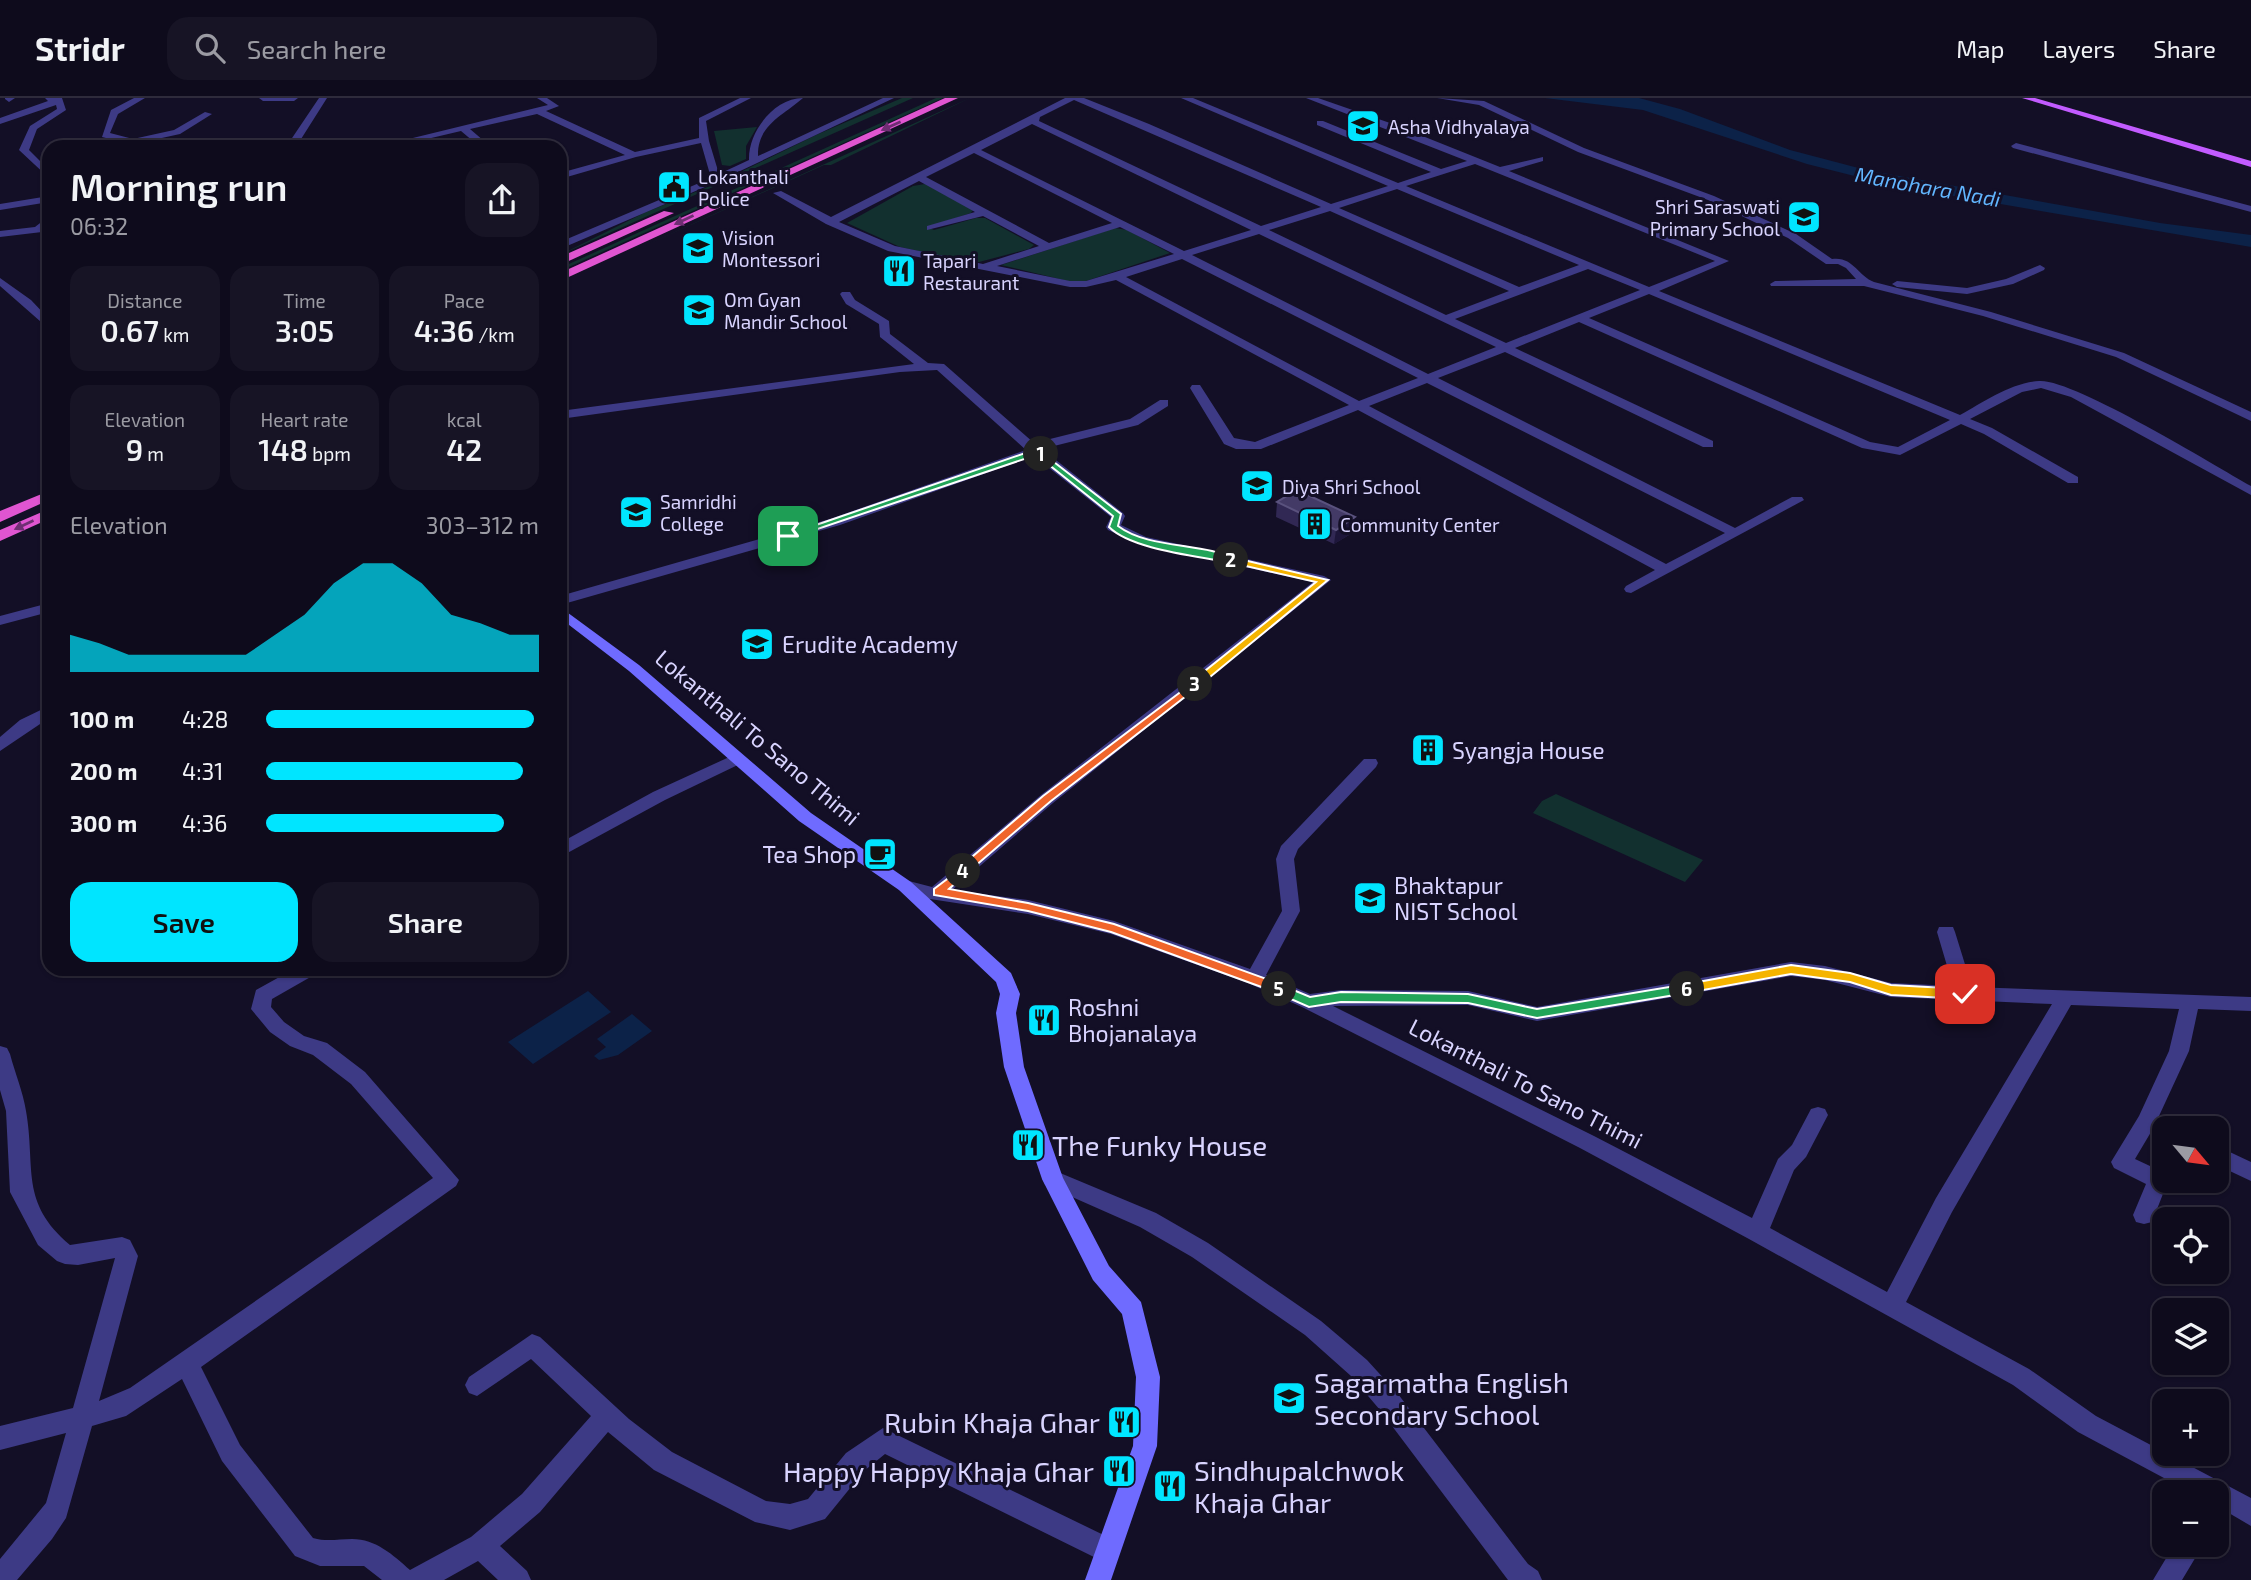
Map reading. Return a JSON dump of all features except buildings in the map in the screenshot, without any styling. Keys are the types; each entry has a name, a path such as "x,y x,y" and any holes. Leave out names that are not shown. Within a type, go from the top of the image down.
{"highway":[{"path":"567,258 929,98"},
{"path":"567,274 953,98"},
{"path":"0,517 42,498"},
{"path":"0,536 42,516"}],"main road":[{"path":"2025,98 2251,164"},
{"name":"Lokanthali To Sano Thimi","path":"567,616 634,668 805,817 905,886"},
{"path":"905,886 1004,978 1010,994 1006,1013 1014,1067 1053,1179 1101,1273 1133,1308 1149,1377 1145,1446 1098,1580"}],"street":[{"path":"0,121 52,100 68,98"},
{"path":"120,140 105,135 114,112 141,98"},
{"path":"263,98 294,98"},
{"path":"296,140 323,98"},
{"path":"411,140 555,106 541,98"},
{"path":"716,179 708,147 703,140 702,120 747,98"},
{"path":"754,161 751,146 767,121 799,98"},
{"path":"567,243 716,179 890,98"},
{"path":"830,222 1074,98 1146,126 1519,291"},
{"path":"1185,98 1988,431 2073,480"},
{"path":"1196,388 1229,441 1248,447 1724,261 1478,160 1310,98"},
{"path":"1441,98 1481,103 1581,150 1711,198 1793,236 1830,262 1839,261 1850,266 1865,283 1987,314 2120,355 2251,417"},
{"path":"42,168 24,150 33,128 62,110 62,106 52,100"},
{"path":"538,111 634,155"},
{"path":"151,140 177,132 208,114"},
{"path":"1033,120 1036,124 1708,443"},
{"path":"1320,123 1440,172"},
{"path":"463,128 478,140"},
{"path":"567,174 634,155 703,140"},
{"path":"2016,146 2251,209"},
{"path":"975,150 1735,533"},
{"path":"1502,170 1540,159"},
{"path":"778,193 830,222 892,249 1077,285 1117,276 1478,160"},
{"path":"920,178 1047,246"},
{"path":"0,207 42,200"},
{"path":"931,228 985,212"},
{"path":"982,268 1121,224"},
{"path":"0,234 38,230 42,226"},
{"path":"1447,318 1586,266"},
{"path":"1775,284 1799,281 1865,283 1967,291 2009,282 2040,268"},
{"path":"1117,276 1666,570"},
{"path":"0,281 27,302 42,318"},
{"path":"846,294 850,302 885,323 884,335 924,366"},
{"path":"1578,318 1867,445 1884,450 1900,451 2018,389 2041,384 2055,386 2075,394 2251,491"},
{"path":"567,414 709,392 835,379 924,366 940,367 1034,449 1118,516 1113,527 1120,531 1142,540 1324,580 1047,799 939,892"},
{"path":"567,599 835,522 1034,449 1134,422 1164,403"},
{"path":"1631,589 1797,500"},
{"path":"0,621 42,609"},
{"path":"0,746 26,724 42,716"},
{"path":"567,846 659,796 738,758"},
{"path":"1255,978 1291,911 1285,859 1290,846 1370,763"},
{"name":"Lokanthali To Sano Thimi","path":"905,886 917,891 939,892 1028,907 1114,928 1255,978 1309,1002 1587,1142 1757,1232 2021,1377 2087,1424 2186,1480"},
{"path":"1946,932 1965,994"},
{"path":"1309,1002 1341,997 1468,998 1537,1014 1791,969 1850,977 1891,990 2065,999 2251,1004"},
{"path":"0,1438 117,1408 139,1396 448,1180 358,1078 320,1049 297,1041 277,1027 261,1009 263,995 296,976"},
{"path":"1892,1306 1944,1205 2065,999"},
{"path":"2159,1116 2179,1051 2190,1002"},
{"path":"0,1054 16,1111 21,1192 46,1238 65,1254 78,1255 122,1247 127,1256 57,1509 43,1530 0,1579"},
{"path":"1757,1232 1787,1165 1799,1151 1818,1115"},
{"path":"2152,1128 2122,1162 2152,1177"},
{"path":"2230,1162 2251,1172"},
{"path":"1053,1179 1148,1220 1313,1328 1359,1368 1389,1402 1519,1573 1529,1580"},
{"path":"2144,1214 2152,1194"},
{"path":"477,1385 532,1345 607,1415 663,1461 764,1513 790,1517 816,1510 855,1462 883,1440 1107,1550"},
{"path":"186,1362 231,1453 304,1547 322,1556 361,1551 384,1564 401,1580"},
{"path":"418,1580 480,1546 531,1503 607,1415"},
{"name":"Lokanthali To Sano Thimi","path":"2229,1503 2251,1513"},
{"path":"480,1546 517,1580"},
{"path":"2166,1580 2182,1557"}],"green space":[{"path":"902,98 913,98 567,252 644,213 722,181 816,135"},
{"path":"936,98 943,98 567,268 567,265"},
{"path":"970,98 831,165 824,165 633,251"},
{"path":"757,127 746,146 746,159 730,166 722,165 714,131"},
{"path":"925,184 973,210 928,227 934,230 985,218 1034,245 1029,249 975,263 900,247 847,223 913,186"},
{"path":"1115,228 1127,230 1170,253 1086,281 1072,282 1001,265"},
{"path":"1556,794 1703,860 1685,882 1533,813 1542,801"}],"water":[{"name":"Manohara Nadi","path":"1545,98 1639,98 1680,109 1790,150 1866,170 2160,223 2251,235 2251,247 1890,185 1807,164 1643,110"},
{"path":"588,991 611,1012 533,1064 508,1042"},
{"path":"632,1014 652,1031 618,1055 599,1060 594,1056 606,1047 597,1039"}],"place":[{"name":"Asha Vidhyalaya","path":"1363,126"},
{"name":"Lokanthali Police","path":"674,187"},
{"name":"Shri Saraswati Primary School","path":"1804,217"},
{"name":"Vision Montessori","path":"698,248"},
{"name":"Tapari Restaurant","path":"899,271"},
{"name":"Om Gyan Mandir School","path":"699,310"},
{"name":"Diya Shri School","path":"1257,486"},
{"name":"Samridhi College","path":"636,512"},
{"name":"Community Center","path":"1315,524"},
{"name":"Erudite Academy","path":"757,644"},
{"name":"Syangja House","path":"1428,750"},
{"name":"Tea Shop","path":"880,854"},
{"name":"Bhaktapur NIST School","path":"1370,898"},
{"name":"Roshni Bhojanalaya","path":"1044,1020"},
{"name":"The Funky House","path":"1028,1145"},
{"name":"Sagarmatha English Secondary School","path":"1289,1398"},
{"name":"Rubin Khaja Ghar","path":"1124,1422"},
{"name":"Happy Happy Khaja Ghar","path":"1119,1471"},
{"name":"Sindhupalchwok Khaja Ghar","path":"1170,1486"}],"route":[{"path":"788,536 1037,451 1118,516 1113,527 1120,531 1142,540 1324,580 1204,678 1047,799 939,892 1028,907 1114,928 1255,978 1309,1002 1341,997 1468,998 1537,1014 1791,969 1850,977 1891,990 1965,994"}]}
